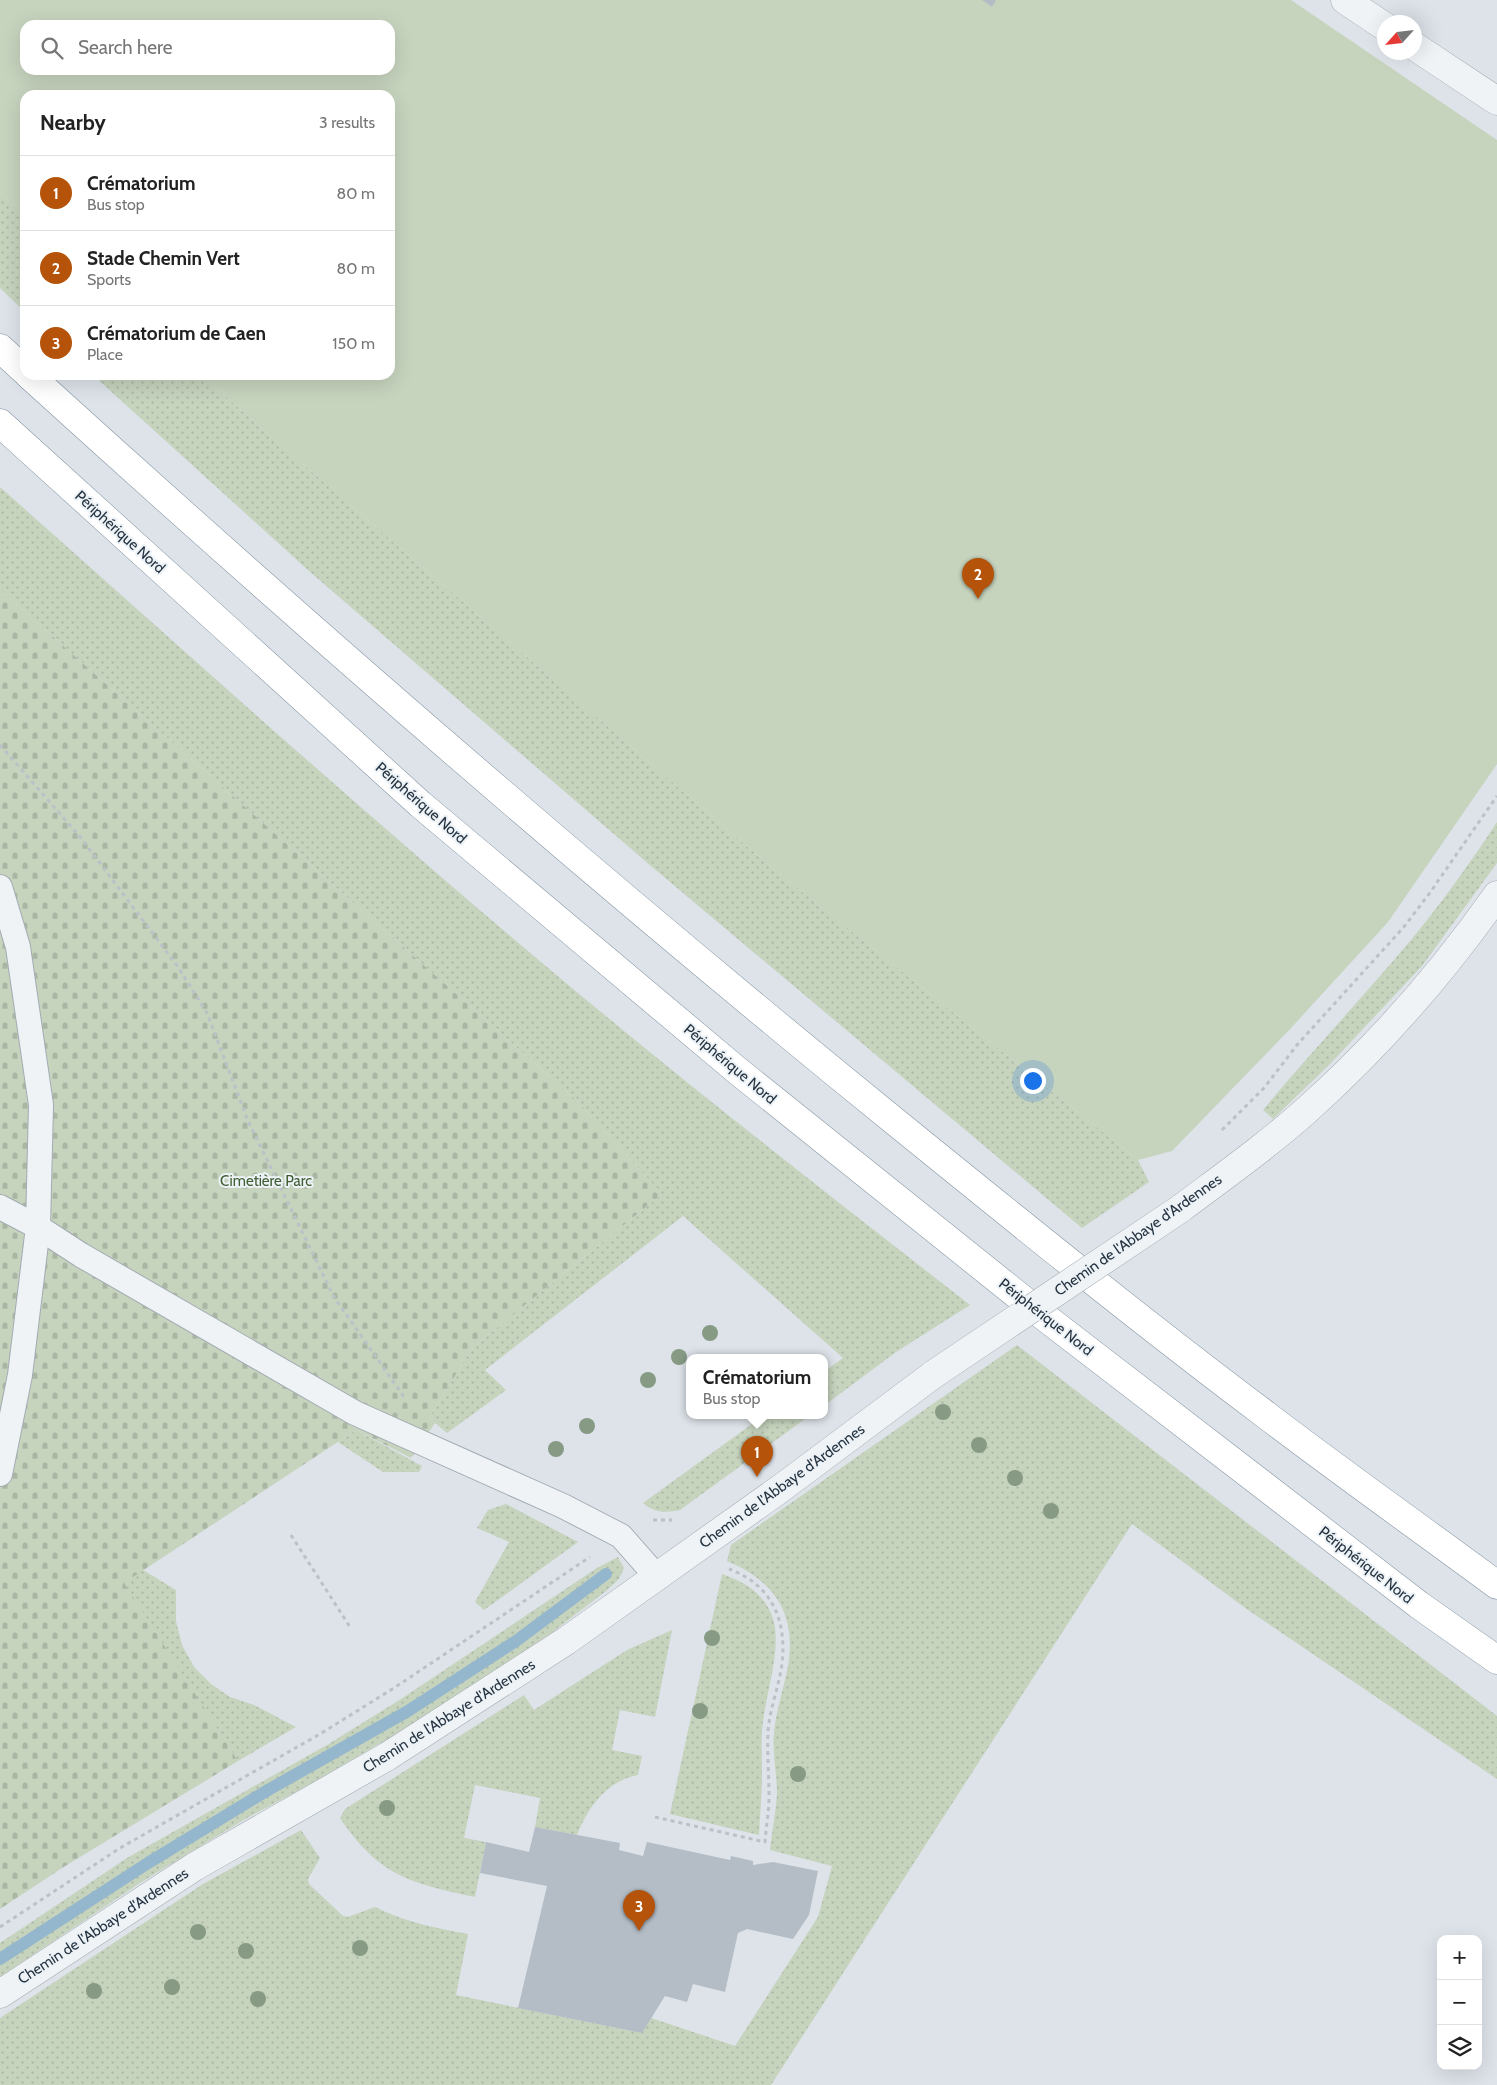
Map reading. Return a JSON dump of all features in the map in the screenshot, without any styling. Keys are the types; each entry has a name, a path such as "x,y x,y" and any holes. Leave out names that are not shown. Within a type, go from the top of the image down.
{"highway":[{"path":"0,348 20,366"},
{"path":"35,380 197,528 462,760 736,993 1025,1227 1259,1410 1497,1585"},
{"name":"Périphérique Nord","path":"0,423 420,804 739,1072 1046,1318 1419,1605 1497,1660"}],"street":[{"path":"1345,0 1377,21"},
{"path":"1422,51 1497,101"},
{"name":"Chemin de l'Abbaye d'Ardennes","path":"0,1994 194,1867 309,1802 459,1712 566,1641 780,1489 934,1374 1180,1208 1254,1153 1308,1109 1347,1072 1435,978 1497,895"}],"lane":[{"path":"0,887 18,947 41,1105 38,1228 20,1375 0,1474"},
{"path":"0,1207 355,1413 580,1514 621,1536 657,1576"}],"path":[{"path":"0,746 81,838 178,967 207,1013 248,1121 334,1297 418,1418 414,1438"},
{"path":"1217,1135 1264,1088 1298,1045 1403,928 1497,796"},
{"path":"644,1518 659,1521 674,1520"},
{"path":"291,1535 350,1627"},
{"path":"0,1927 120,1848 320,1734 394,1688 593,1555"},
{"path":"654,1817 765,1842 769,1798 768,1733 782,1663 782,1630 778,1614 770,1597 739,1573 724,1567"}],"green space":[{"path":"0,0 1291,0 1497,140 1497,764 1388,922 1291,1028 1172,1151 1138,1160 770,866 208,380 395,380 395,90 20,90 20,211 0,193"},
{"path":"0,193 20,211 20,307 0,288"},
{"path":"99,380 208,380 770,866 1138,1160 1149,1182 1082,1228 651,866 309,571"},
{"path":"0,487 325,775 522,946 688,1083 970,1305 896,1352 828,1403 828,1369 843,1358 683,1216 485,1370 506,1390 447,1433 429,1418 472,1348 662,1194 576,1100 0,590"},
{"name":"Cimetière Parc","path":"0,590 576,1100 662,1194 472,1348 429,1418 435,1423 411,1458 356,1430 124,1583 238,1761 62,1868 0,1909"},
{"path":"1497,822 1497,863 1422,966 1331,1063 1273,1119 1263,1110 1412,939 1456,882"},
{"path":"1017,1345 1497,1716 1497,1779 1248,1610 1132,1524 771,2085 0,2085 0,2018 203,1884 301,1830 320,1858 308,1879 309,1884 343,1916 348,1917 375,1907 409,1921 468,1934 456,1995 637,2032 651,2018 735,2046 818,1917 832,1866 770,1850 777,1793 774,1733 776,1716 788,1666 789,1630 779,1601 769,1589 758,1578 727,1561 731,1545"},
{"path":"759,1419 805,1419 680,1510 660,1511 651,1509 643,1503"},
{"path":"356,1430 422,1466 419,1472 383,1472 338,1442"},
{"path":"506,1504 578,1542 484,1610 475,1602 509,1542 477,1528 488,1510"},
{"path":"618,1557 624,1568 619,1579 554,1631 412,1725 247,1818 143,1881 0,1977 0,1943 127,1858 327,1745 401,1699 597,1568"},
{"path":"143,1570 176,1590 176,1621 182,1645 194,1667 211,1684 230,1697 254,1705 296,1727 238,1761 123,1583"},
{"path":"722,1574 748,1587 765,1602 773,1620 776,1640 762,1731 759,1835 670,1814"},
{"path":"672,1630 655,1717 620,1710 612,1750 642,1756 638,1775 627,1778 608,1789 593,1805 577,1835 535,1827 540,1798 475,1785 464,1838 486,1842 475,1897 432,1887 398,1874 368,1853 340,1818 345,1809 524,1695 534,1710 627,1650"}],"building":[{"path":"982,0 996,0 992,7"},
{"path":"535,1827 620,1843 619,1850 643,1856 647,1842 730,1860 731,1856 753,1861 753,1865 773,1862 818,1871 809,1915 793,1939 747,1929 738,1933 725,1992 693,1984 687,2002 665,1996 642,2033 518,2008 547,1886 480,1873 486,1842 529,1852"}],"waterway":[{"path":"0,1959 148,1863 268,1790 408,1711 516,1641 606,1574"}],"place":[{"name":"Stade Chemin Vert","path":"978,599"},
{"name":"Crématorium","path":"757,1477"},
{"name":"Crématorium de Caen","path":"639,1931"}]}
